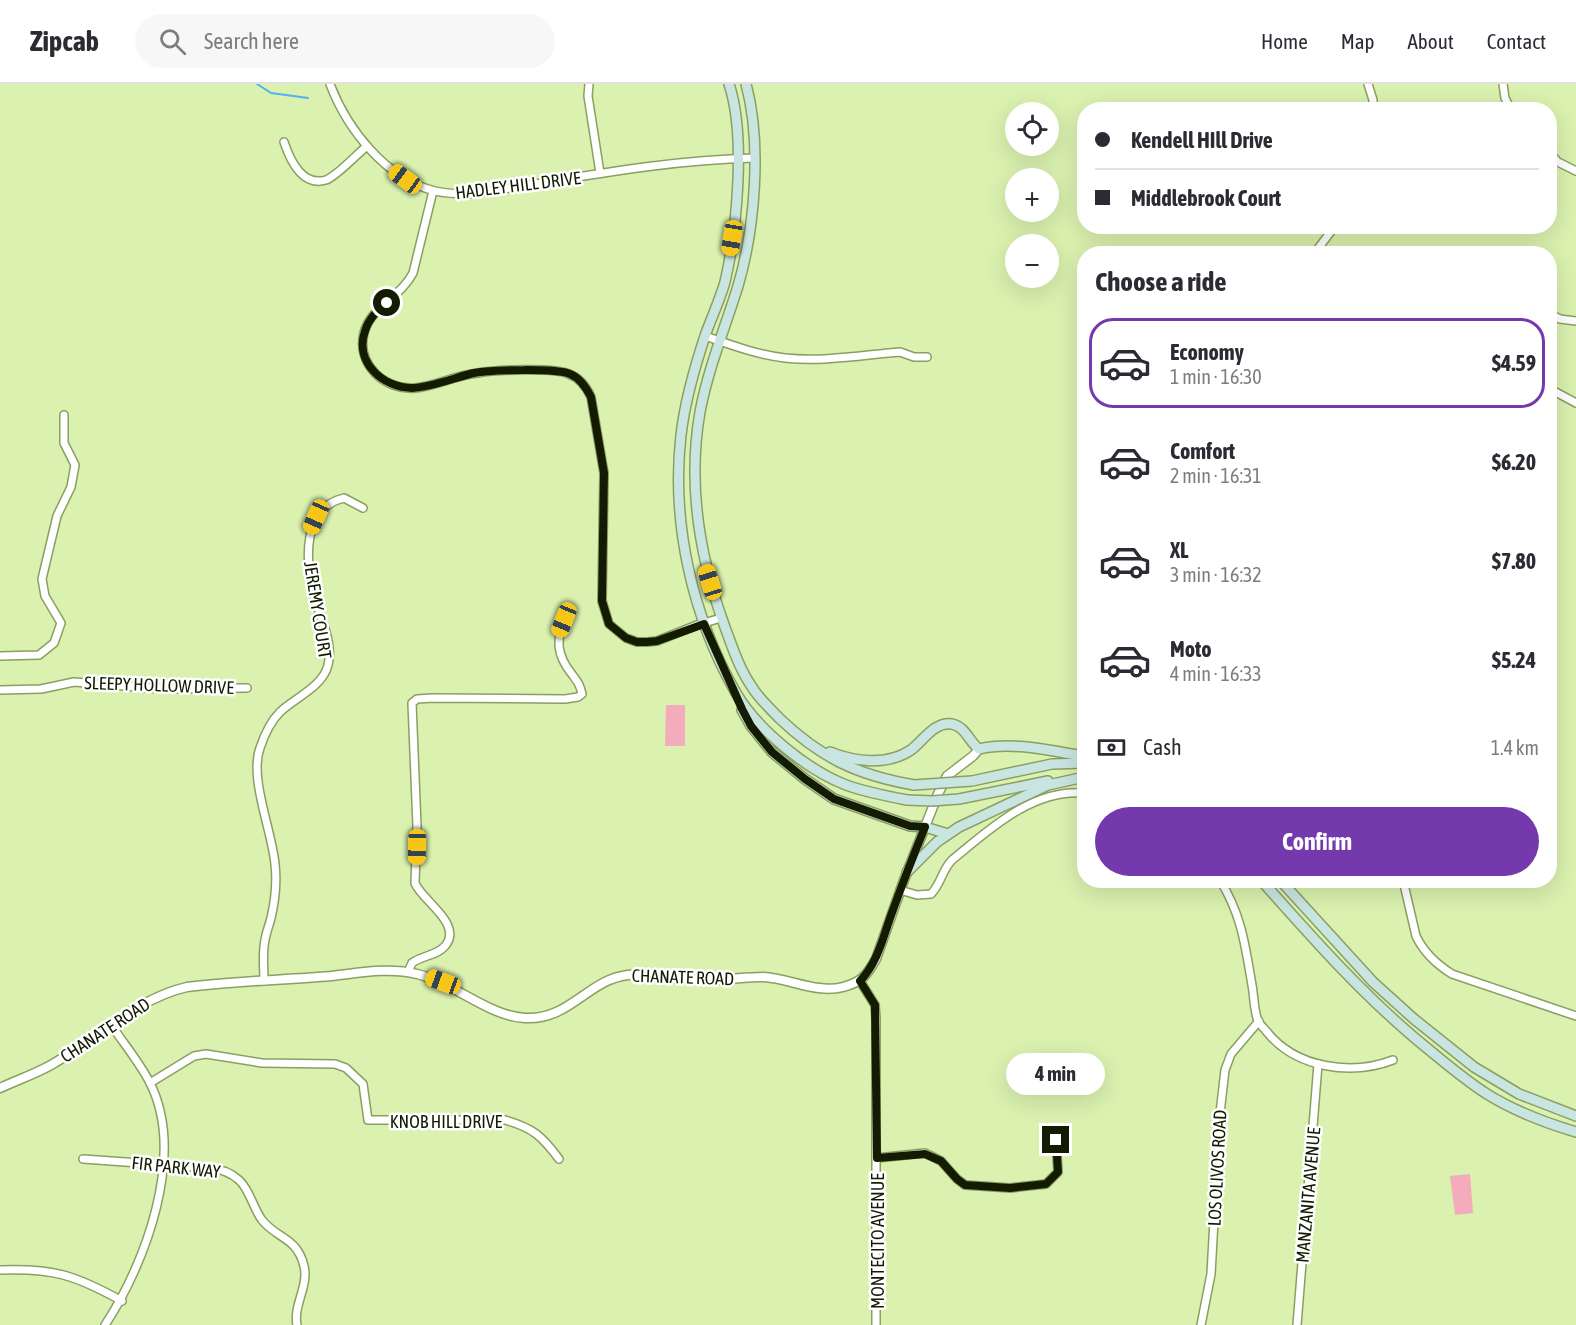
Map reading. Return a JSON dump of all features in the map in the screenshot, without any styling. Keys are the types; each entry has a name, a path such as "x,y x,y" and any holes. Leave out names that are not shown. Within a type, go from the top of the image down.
{"main road":[{"path":"729,84 736,118 739,158 735,217 724,283 705,336 687,400 681,434 679,465 679,496 684,548 704,624 742,709 772,752 834,799 910,826 925,827 948,834"},
{"path":"746,84 754,158 744,262 700,412 695,466 695,496 701,546 737,662 752,688 801,739 855,771 880,779 914,785 972,781 1052,764 1077,763"},
{"path":"736,693 750,713 794,754 819,771 845,784 876,794 907,800 959,799 1046,781 1077,778"},
{"path":"801,739 832,754 873,761 909,751 934,729 942,724 949,724 960,727 972,745 979,749 995,745 1014,746 1077,755"},
{"path":"907,872 938,842 959,827 1048,785 1077,779"},
{"path":"1268,888 1363,991 1404,1030 1466,1080 1513,1107 1576,1132"},
{"path":"1287,888 1373,982 1474,1067 1520,1094 1576,1116"}],"street":[{"name":"HADLEY HILL DRIVE","path":"330,84 337,102 367,146 388,167 405,179 433,191 472,194 588,177 600,173 754,158"},
{"path":"589,84 588,96 600,173"},
{"path":"1368,84 1371,102"},
{"path":"1503,84 1507,102"},
{"path":"284,142 291,162 300,172 309,178 318,180 328,179 367,146"},
{"path":"1557,161 1576,171"},
{"path":"433,191 408,284 372,316 364,332 363,344 366,361 378,375 394,386 414,388 478,372 560,371 577,378 586,387 591,397 604,473 602,601 609,624 626,638 637,642 647,642 657,641 722,618"},
{"path":"1557,318 1576,321"},
{"path":"705,336 749,351 785,358 812,359 900,352 914,357 927,357"},
{"path":"1557,393 1576,404"},
{"path":"0,656 39,655 54,643 61,622 45,596 42,579 57,516 71,487 75,465 64,444 64,415"},
{"name":"JEREMY COURT","path":"264,981 264,950 274,903 276,866 273,843 257,782 259,750 277,714 291,701 316,685 328,666 328,646 313,593 309,564 311,528 323,507 333,501 344,498 363,508"},
{"path":"408,972 412,963 444,948 449,938 449,929 442,915 417,891 415,884 417,826 412,703 417,699 433,698 565,699 578,697 582,694 580,685 563,660 557,641 564,620"},
{"name":"SLEEPY HOLLOW DRIVE","path":"0,690 41,689 74,682 162,689 247,688"},
{"path":"860,981 876,959 907,872 947,776 979,749"},
{"path":"900,891 917,895 931,894 937,888 946,867 952,860 995,825 1017,811 1061,794 1077,793"},
{"path":"1224,888 1242,924 1258,1021 1274,1041 1299,1058 1318,1064 1360,1068 1376,1066 1393,1060"},
{"path":"1405,888 1419,944 1435,963 1452,974 1576,1016"},
{"name":"CHANATE ROAD","path":"0,1088 50,1065 112,1026 138,1006 171,990 207,984 356,973 408,972 443,982 496,1010 525,1018 538,1018 565,1009 606,980 622,975 707,981 761,977 784,979 825,988 842,987 860,981"},
{"name":"MONTECITO AVENUE","path":"860,981 875,1005 876,1325"},
{"name":"LOS OLIVOS ROAD","path":"1201,1325 1210,1274 1220,1113 1225,1070 1230,1054 1258,1021"},
{"path":"105,1325 122,1301 140,1264 158,1203 163,1165 162,1115 150,1083 112,1026"},
{"name":"KNOB HILL DRIVE","path":"150,1083 194,1056 200,1055 262,1063 335,1064 346,1068 363,1084 368,1120 506,1120 524,1125 543,1137 559,1159"},
{"name":"MANZANITA AVENUE","path":"1297,1325 1318,1064"},
{"path":"877,1158 925,1154 941,1161 965,1185 1010,1188 1046,1184 1058,1172 1056,1140"},
{"name":"FIR PARK WAY","path":"83,1159 222,1169 231,1174 241,1182 263,1220 291,1241 305,1267 304,1281 295,1311 297,1325"},
{"path":"0,1270 35,1269 73,1276 122,1301"}],"shaded area":[{"path":"666,705 685,705 685,746 665,746"},
{"path":"1470,1174 1473,1213 1455,1215 1450,1176"}],"waterway":[{"path":"257,84 271,93 308,98"}],"route":[{"path":"387,303 372,316 364,332 363,344 366,361 383,380 394,386 414,388 478,372 560,371 577,378 586,387 591,397 604,473 602,601 609,624 616,632 637,642 657,641 704,624 751,726 772,752 834,799 910,826 925,827 876,959 860,981 875,1005 877,1158 925,1154 941,1161 965,1185 1010,1188 1046,1184 1058,1172 1056,1140"}]}
